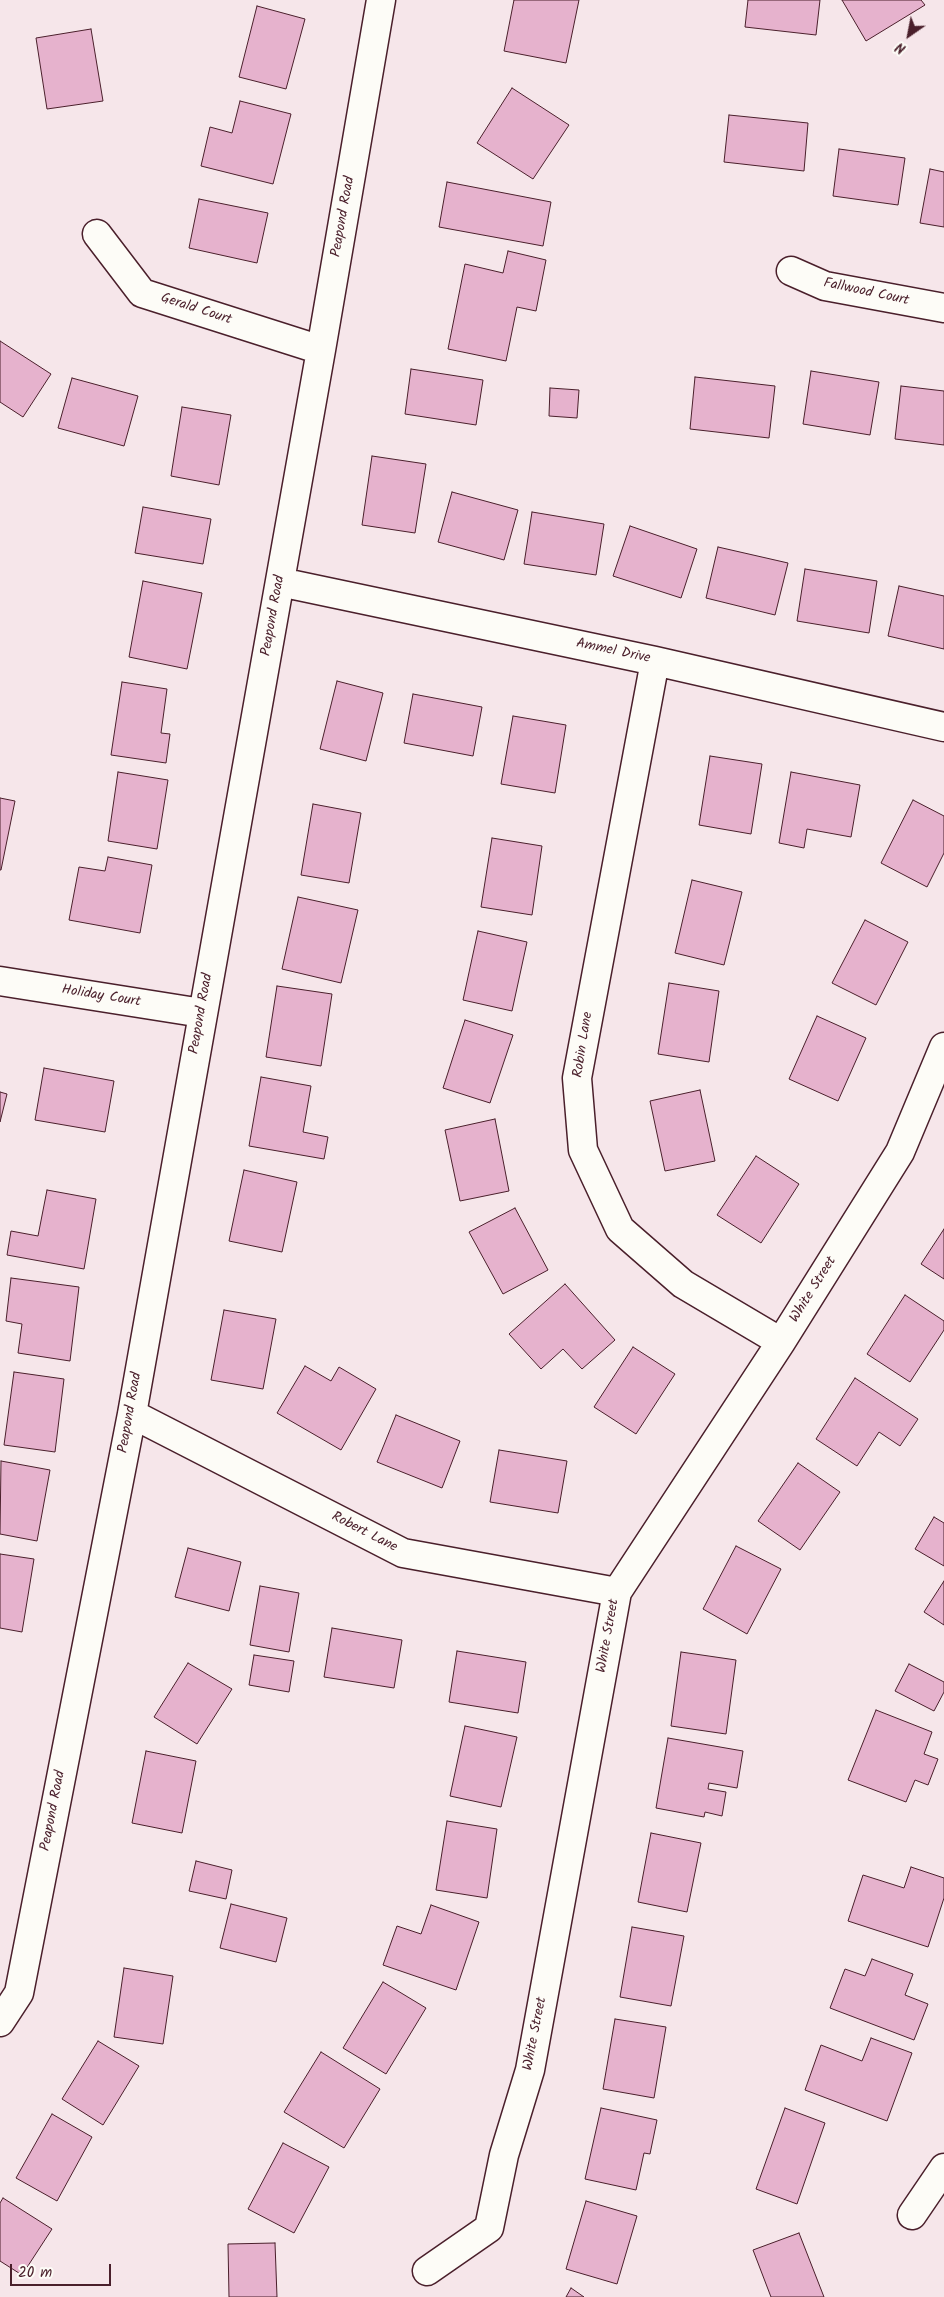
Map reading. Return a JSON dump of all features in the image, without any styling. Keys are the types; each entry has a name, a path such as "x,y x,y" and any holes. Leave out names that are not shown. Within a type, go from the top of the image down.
{"street":[{"name":"Peapond Road","path":"0,2022 9,1988 132,1414 321,350 381,0"},
{"name":"Gerald Court","path":"97,234 142,293 321,350"},
{"name":"Fallwood Court","path":"791,271 825,286 944,308"},
{"name":"Ammel Drive","path":"280,582 656,661 944,728"},
{"name":"Robin Lane","path":"656,661 577,1078 583,1150 620,1228 683,1284 781,1342"},
{"name":"Holiday Court","path":"0,981 202,1013"},
{"name":"White Street","path":"427,2271 489,2228 504,2155 530,2070 617,1592 781,1342 900,1152 944,1047"},
{"name":"Robert Lane","path":"132,1414 403,1553 617,1592"},
{"path":"912,2215 944,2168"}],"building":[{"path":"514,0 579,0 566,63 504,51"},
{"path":"748,0 820,0 816,35 745,27"},
{"path":"842,0 921,0 925,5 866,41"},
{"path":"257,6 305,19 286,89 239,77"},
{"path":"91,29 103,101 47,109 36,38"},
{"path":"512,88 569,125 533,179 477,143"},
{"path":"240,101 291,114 273,184 201,166 210,127 232,133"},
{"path":"729,115 808,123 804,171 724,162"},
{"path":"839,149 905,158 898,205 833,196"},
{"path":"930,169 944,172 944,227 920,223"},
{"path":"447,182 551,202 543,246 439,227"},
{"path":"199,199 268,213 257,263 189,248"},
{"path":"508,251 546,260 536,311 517,307 506,361 448,349 465,264 503,273"},
{"path":"0,341 51,374 23,417 0,402"},
{"path":"411,369 483,380 476,425 405,414"},
{"path":"811,371 879,382 870,435 803,424"},
{"path":"695,377 775,386 769,438 690,429"},
{"path":"72,378 138,396 124,446 58,428"},
{"path":"901,386 944,391 944,445 895,439"},
{"path":"550,388 579,390 577,418 549,416"},
{"path":"182,407 231,415 219,485 171,476"},
{"path":"372,456 426,464 415,533 362,525"},
{"path":"452,492 518,510 504,560 438,542"},
{"path":"143,507 211,519 203,564 135,553"},
{"path":"532,512 604,524 596,575 524,564"},
{"path":"630,526 697,549 681,598 613,576"},
{"path":"718,547 788,563 775,615 706,598"},
{"path":"805,569 877,581 869,633 797,621"},
{"path":"143,581 202,593 187,669 129,657"},
{"path":"899,586 944,596 944,649 888,636"},
{"path":"337,681 383,693 366,761 320,749"},
{"path":"122,682 167,689 161,733 170,734 166,763 111,755"},
{"path":"413,694 482,707 473,756 404,743"},
{"path":"513,716 566,725 555,793 501,784"},
{"path":"710,756 762,764 751,834 699,825"},
{"path":"118,772 168,780 157,849 108,841"},
{"path":"791,772 860,785 851,837 807,829 804,848 779,843"},
{"path":"0,798 15,801 1,870 0,870"},
{"path":"913,800 944,816 944,853 927,887 881,863"},
{"path":"313,804 361,813 349,883 301,875"},
{"path":"492,838 542,846 532,915 481,907"},
{"path":"108,857 152,865 140,933 69,920 79,867 105,871"},
{"path":"692,880 742,892 724,965 675,953"},
{"path":"298,897 358,910 341,983 282,969"},
{"path":"865,920 908,942 876,1005 832,983"},
{"path":"478,931 527,942 512,1011 463,1000"},
{"path":"669,983 719,991 709,1062 658,1054"},
{"path":"277,986 332,994 321,1066 266,1057"},
{"path":"817,1016 866,1038 838,1101 789,1079"},
{"path":"465,1020 513,1035 490,1103 443,1088"},
{"path":"44,1068 114,1081 105,1132 35,1120"},
{"path":"261,1077 311,1086 303,1132 328,1137 324,1159 249,1146"},
{"path":"700,1090 715,1161 665,1171 650,1101"},
{"path":"0,1092 7,1094 0,1122"},
{"path":"495,1119 509,1191 460,1201 445,1130"},
{"path":"756,1156 799,1184 761,1243 717,1215"},
{"path":"244,1170 297,1182 282,1252 229,1241"},
{"path":"47,1190 96,1199 84,1269 7,1255 11,1231 38,1236"},
{"path":"515,1208 548,1270 503,1294 469,1232"},
{"path":"944,1229 944,1279 921,1264"},
{"path":"11,1278 79,1287 70,1361 18,1353 22,1324 6,1321"},
{"path":"565,1284 615,1340 582,1369 563,1349 541,1369 509,1334"},
{"path":"905,1295 944,1321 944,1330 910,1382 867,1354"},
{"path":"224,1310 276,1319 263,1389 211,1380"},
{"path":"633,1347 675,1374 636,1434 594,1407"},
{"path":"305,1366 331,1381 339,1367 376,1389 341,1450 277,1413"},
{"path":"14,1372 64,1379 55,1452 4,1445"},
{"path":"855,1378 918,1419 900,1446 879,1432 857,1466 816,1439"},
{"path":"396,1415 460,1441 442,1488 377,1462"},
{"path":"499,1450 567,1461 558,1513 490,1502"},
{"path":"1,1461 50,1470 37,1541 0,1534"},
{"path":"798,1463 840,1492 800,1550 758,1521"},
{"path":"934,1517 944,1523 944,1566 915,1549"},
{"path":"736,1546 781,1569 747,1634 703,1609"},
{"path":"188,1548 241,1562 229,1611 175,1597"},
{"path":"0,1554 34,1559 22,1632 0,1628"},
{"path":"944,1581 944,1625 924,1612"},
{"path":"260,1586 299,1593 289,1652 250,1645"},
{"path":"332,1628 402,1640 394,1688 324,1677"},
{"path":"457,1651 526,1662 518,1713 449,1702"},
{"path":"681,1652 736,1660 726,1734 671,1726"},
{"path":"254,1655 294,1661 289,1692 249,1685"},
{"path":"188,1663 232,1689 197,1744 154,1717"},
{"path":"909,1664 944,1682 944,1692 934,1711 895,1691"},
{"path":"876,1710 932,1732 924,1754 938,1759 928,1785 915,1780 906,1802 848,1780"},
{"path":"465,1726 517,1737 501,1807 450,1796"},
{"path":"668,1738 743,1751 737,1788 709,1783 708,1789 726,1792 722,1816 705,1812 704,1817 656,1808"},
{"path":"146,1751 196,1761 182,1833 132,1823"},
{"path":"447,1821 497,1829 487,1898 436,1890"},
{"path":"651,1833 701,1843 687,1912 638,1902"},
{"path":"196,1861 232,1870 226,1899 189,1891"},
{"path":"911,1867 944,1878 944,1898 928,1947 848,1921 863,1875 904,1888"},
{"path":"231,1904 287,1918 276,1962 220,1948"},
{"path":"431,1905 479,1922 456,1990 383,1965 397,1926 421,1934"},
{"path":"632,1927 684,1936 671,2006 620,1997"},
{"path":"872,1959 913,1974 905,1995 928,2004 914,2040 830,2008 845,1969 865,1976"},
{"path":"124,1968 173,1976 163,2044 114,2037"},
{"path":"383,1982 426,2008 386,2074 343,2048"},
{"path":"615,2019 666,2027 654,2098 603,2089"},
{"path":"871,2038 912,2053 887,2121 805,2090 821,2045 862,2061"},
{"path":"98,2041 139,2066 103,2125 62,2099"},
{"path":"321,2052 380,2089 344,2148 284,2112"},
{"path":"601,2108 657,2120 650,2154 644,2153 636,2190 585,2179"},
{"path":"785,2108 825,2123 797,2204 756,2189"},
{"path":"52,2114 92,2137 57,2201 16,2178"},
{"path":"283,2143 329,2167 294,2233 248,2209"},
{"path":"3,2198 52,2229 22,2275 0,2261 0,2203"},
{"path":"586,2201 637,2216 617,2284 566,2269"},
{"path":"799,2233 824,2297 771,2297 753,2250"},
{"path":"275,2243 277,2297 229,2297 228,2244"},
{"path":"571,2288 584,2297 566,2297"}]}
